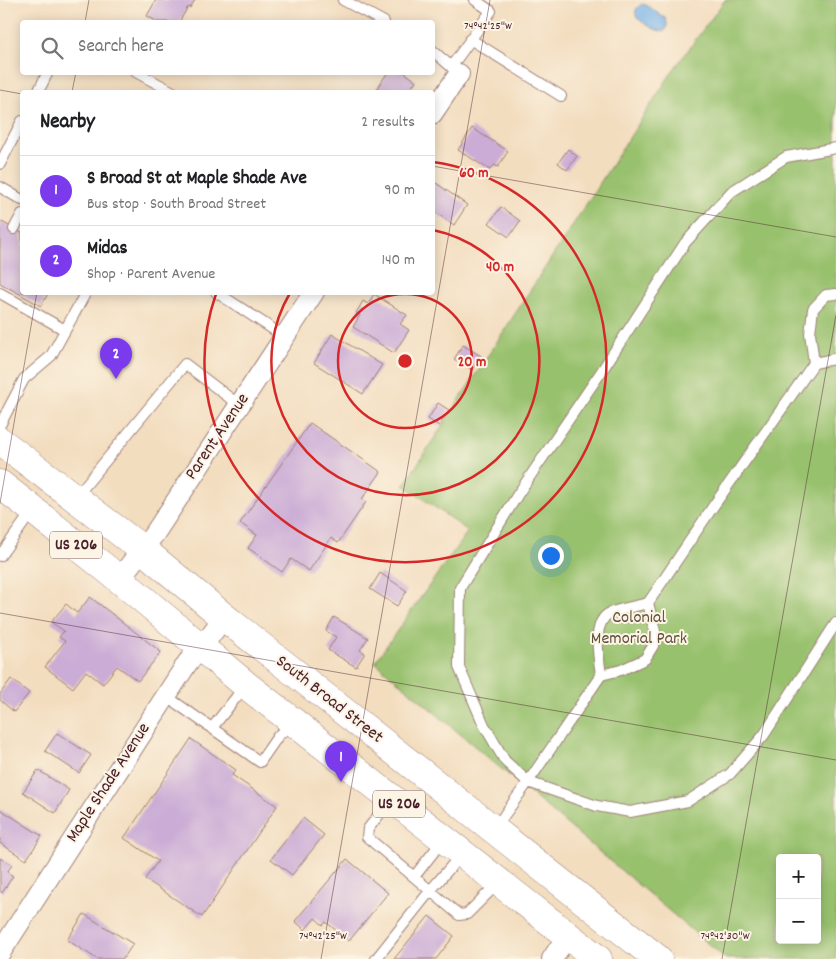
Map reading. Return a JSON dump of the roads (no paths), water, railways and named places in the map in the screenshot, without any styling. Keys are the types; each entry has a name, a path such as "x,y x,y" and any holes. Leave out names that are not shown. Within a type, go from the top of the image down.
{"main road":[{"name":"South Broad Street","path":"0,441 142,549 224,617 658,959"},
{"name":"US 206","path":"0,484 119,579 246,685 598,959"}],"street":[{"path":"435,108 455,70"},
{"name":"Parent Avenue","path":"119,579 154,533 312,295"},
{"name":"Maple Shade Avenue","path":"0,953 188,662 224,617"},
{"path":"552,959 568,935"}],"lane":[{"path":"343,0 380,20"},
{"path":"435,53 455,70 470,39 491,11 475,0"},
{"path":"470,39 561,96"},
{"path":"39,90 46,75"},
{"path":"142,75 169,90"},
{"path":"0,164 20,125"},
{"path":"836,148 786,156 732,192 686,243 518,494 460,588 459,667 484,725 505,761 528,782 597,806 630,812 688,801 730,774 764,735 836,623"},
{"path":"0,187 20,199"},
{"path":"14,229 20,218"},
{"path":"0,293 26,302 65,330"},
{"path":"494,830 601,675 597,641 599,625 608,614 648,603 814,363 810,333 813,309 826,295 836,294"},
{"path":"0,424 24,379 51,356 84,295"},
{"path":"221,295 285,336"},
{"path":"814,363 836,358"},
{"path":"76,498 185,364 239,405"},
{"path":"0,556 33,510"},
{"path":"601,675 629,667 645,659 649,653 653,646 655,631 648,603"},
{"path":"212,728 246,685"},
{"path":"166,696 260,762 278,736 294,722"},
{"path":"392,798 368,829 367,837 459,915 467,914 499,882"},
{"path":"414,877 453,846"},
{"path":"376,959 430,891 453,846"}],"water":[{"path":"643,4 666,19 667,27 665,30 656,30 637,18 636,10"}],"place":[{"name":"Midas","path":"116,379"},
{"name":"S Broad St at Maple Shade Ave","path":"341,782"}],"park label":[{"name":"Colonial Memorial Park","path":"639,628"}]}
